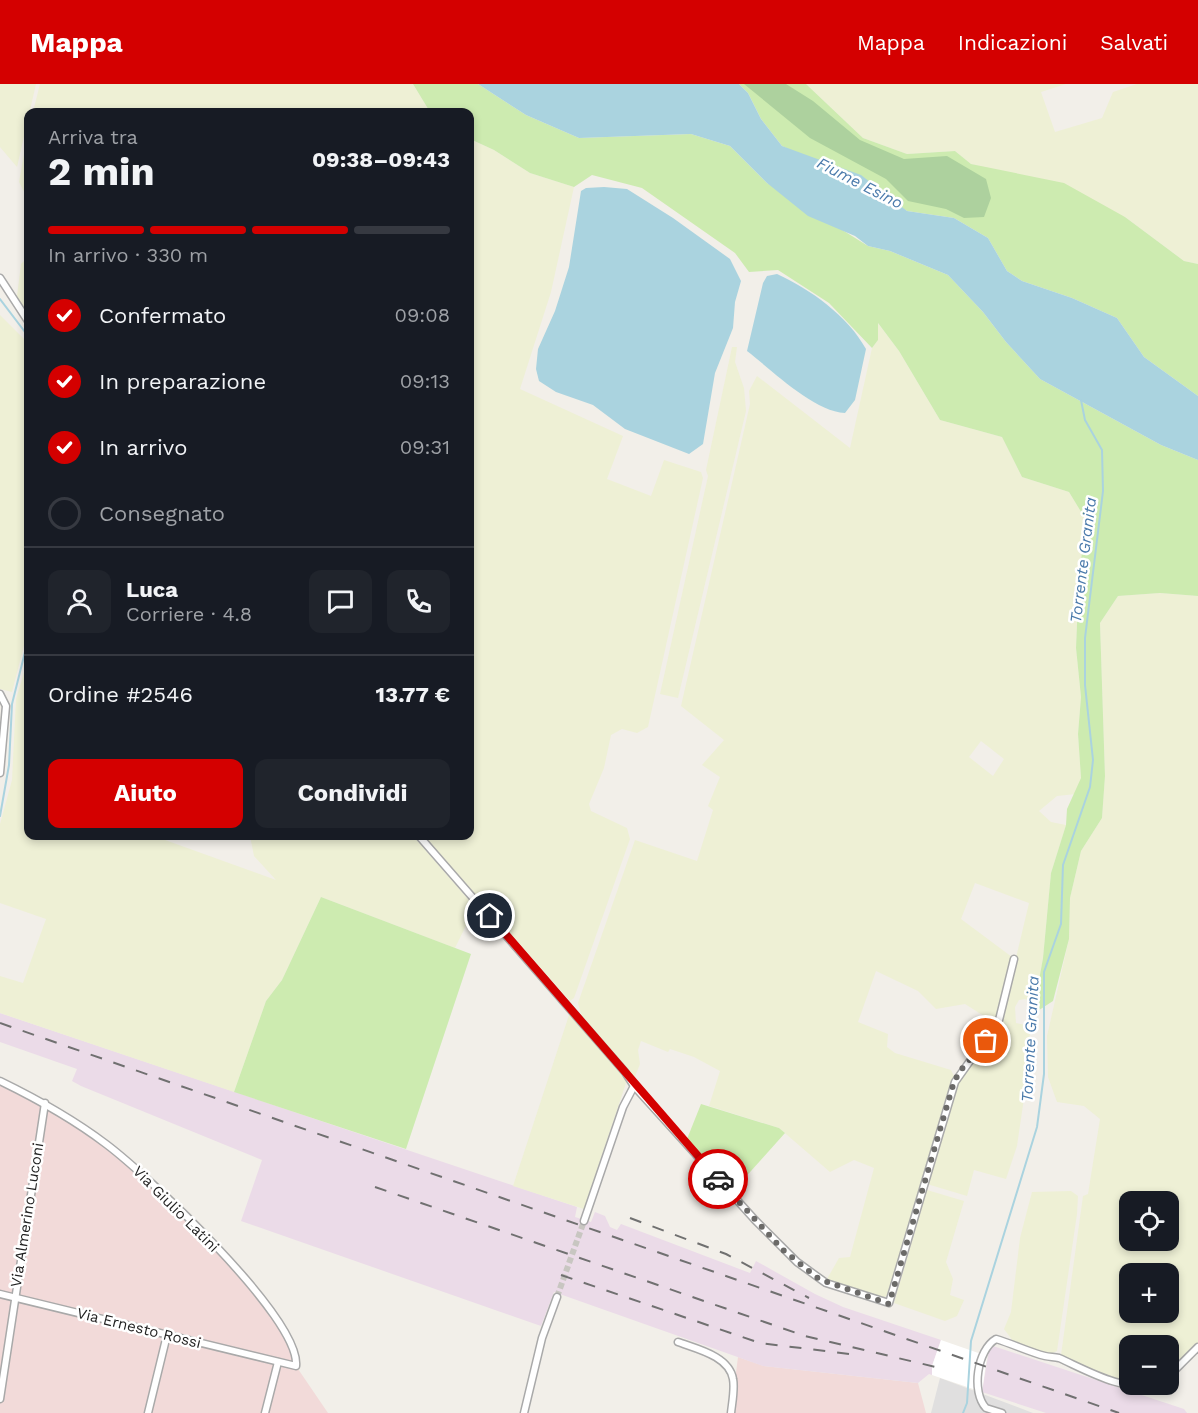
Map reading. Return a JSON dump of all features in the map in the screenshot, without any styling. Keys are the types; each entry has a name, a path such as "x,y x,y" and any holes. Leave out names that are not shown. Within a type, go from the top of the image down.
{"street":[{"path":"0,278 24,315"},
{"path":"0,694 6,706 0,773"},
{"path":"422,840 625,1072 634,1086 755,1220 797,1262 826,1283 889,1304 954,1082 999,1020 1014,959"},
{"name":"Via Giulio Latini","path":"0,1080 45,1102 105,1143 161,1190 246,1279 279,1323 295,1352 296,1366 278,1362"},
{"path":"584,1221 623,1107 634,1086"},
{"name":"Via Almerino Luconi","path":"0,1399 45,1102"},
{"name":"Via Ernesto Rossi","path":"0,1294 278,1362"},
{"path":"524,1413 542,1338 557,1297"},
{"path":"148,1413 167,1335"},
{"path":"1002,1413 986,1408 976,1391 983,1354 990,1343 996,1339 1047,1357 1057,1358 1069,1365 1119,1382"},
{"path":"678,1342 713,1356 726,1365 733,1378 731,1413"},
{"path":"1179,1366 1198,1347"},
{"path":"265,1413 278,1362"}],"shaded area":[{"path":"0,1013 577,1207 575,1217 591,1222 595,1212 605,1216 610,1227 617,1230 621,1224 750,1273 756,1261 843,1307 941,1340 932,1366 932,1375 929,1374 918,1383 763,1366 554,1292 541,1326 241,1221 262,1160 81,1086 72,1081 77,1069 0,1042"},
{"path":"0,1081 45,1103 127,1161 246,1279 288,1339 296,1366 328,1413 0,1413"},
{"path":"993,1346 1119,1388 1119,1395 1142,1395 1184,1409 1187,1413 1046,1413 982,1392 989,1350"},
{"path":"738,1357 764,1366 918,1383 926,1413 731,1413"},
{"path":"940,1378 1033,1413 931,1413"}],"green space":[{"path":"0,84 36,84 31,108 24,108 24,136 17,167 0,147"},
{"path":"40,84 413,84 428,108 34,108"},
{"path":"413,84 478,84 526,115 579,138 691,134 730,146 767,183 868,246 890,251 948,275 1040,379 1161,445 1198,460 1198,596 1160,593 1118,596 1100,623 1105,776 1102,818 1081,851 1070,898 1069,939 1053,1001 1033,1014 1043,958 1051,873 1066,825 1067,809 1081,778 1078,734 1081,697 1076,648 1079,576 1086,520 1069,492 1022,477 1002,437 940,420 899,351 878,323 878,340 872,348 829,303 778,270 749,272 735,253 642,188 592,175 574,187 530,173 494,150 474,141 474,108 428,108"},
{"path":"739,84 806,84 863,138 907,154 955,151 971,164 1064,183 1125,217 1184,261 1198,264 1198,396 1144,357 1117,318 1072,298 1022,281 1007,271 988,238 954,218 907,211 886,197 782,146 761,119 748,93"},
{"path":"744,84 786,84 813,101 860,140 904,159 947,156 986,179 991,198 984,217 964,218 946,209 908,201 886,179 810,138"},
{"path":"806,84 1066,84 1041,92 1055,132 1102,118 1113,92 1137,84 1198,84 1198,264 1184,261 1125,217 999,171 971,164 955,151 907,154 863,138"},
{"path":"474,141 494,150 530,173 574,187 551,292 520,389 623,436 607,479 651,496 664,460 701,472 703,478 648,727 637,733 622,729 611,735 604,768 589,804 591,811 627,828 630,839 574,998 570,1001 428,840 474,840"},
{"path":"24,154 24,191 19,182"},
{"path":"24,261 24,309 17,296 21,264"},
{"path":"0,315 24,339 24,646 12,692 0,689"},
{"path":"877,322 899,351 940,420 1002,437 1022,477 1069,492 1086,520 1079,576 1076,648 1081,697 1078,734 1081,778 1076,794 1057,796 1039,811 1051,822 1066,825 1051,873 1043,958 1035,1005 1025,999 1019,1000 1015,1007 1016,1023 1030,1026 1029,1064 1017,1146 1006,1179 974,1170 967,1196 927,1184 959,1077 1001,1021 1029,903 975,883 961,919 1012,957 995,1023 965,1004 936,1009 918,991 876,971 858,1022 888,1034 887,1047 895,1053 951,1070 954,1076 889,1295 882,1298 827,1279 839,1258 850,1257 874,1168 854,1160 830,1172 779,1128 709,1106 720,1071 694,1057 670,1049 668,1052 641,1041 638,1050 640,1064 634,1079 582,1017 578,1003 635,840 697,861 713,810 708,806 720,777 702,765 724,740 681,706 750,404 749,391 757,376 850,448 872,348 878,340","holes":["981,741 1004,759 993,776 969,757"]},
{"path":"732,347 737,347 735,362 744,388 746,411 678,698 660,694 708,476 706,470"},
{"path":"1160,593 1198,596 1198,1344 1179,1364 1179,1335 1119,1335 1119,1379 1065,1360 1061,1355 1083,1196 1088,1194 1100,1119 1084,1106 1057,1102 1048,1077 1047,1036 1069,939 1070,898 1081,851 1102,818 1105,775 1100,623 1118,596"},
{"path":"24,672 24,840 165,840 276,880 254,856 251,840 416,840 475,907 455,948 321,897 282,980 266,1001 234,1092 0,1013 0,976 23,983 46,919 0,903 0,824 12,780 16,699"},
{"path":"321,897 471,954 406,1149 234,1092 266,1001 282,980"},
{"path":"570,1012 624,1076 626,1083 584,1209 513,1186"},
{"path":"701,1104 779,1128 785,1133 733,1191 687,1139"},
{"path":"927,1190 964,1201 946,1262 953,1279 950,1295 964,1300 957,1316 945,1321 894,1303"},
{"path":"1071,1191 1078,1196 1077,1214 1057,1351 1048,1355 1013,1341 1004,1329 1011,1312 1020,1238 1032,1192"}],"water":[{"name":"Fiume Esino","path":"478,84 739,84 748,93 761,119 782,146 861,175 907,211 954,218 988,238 1007,271 1022,281 1072,298 1117,318 1144,357 1198,396 1198,460 1161,445 1040,379 948,275 890,251 868,246 855,236 808,216 767,183 730,146 691,134 579,138 526,115"},
{"path":"586,188 627,189 673,218 730,259 741,281 735,302 733,328 715,373 703,444 689,454 625,429 593,405 556,392 539,381 536,369 538,349 555,311 569,267 581,191"},
{"path":"777,274 802,287 839,315 866,349 855,400 845,413 833,411 807,398 747,351 763,283 767,276"}],"pier":[{"path":"941,1340 987,1356 982,1392 932,1375 932,1366"}],"waterway":[{"path":"0,299 24,331"},
{"name":"Torrente Granita","path":"963,1413 967,1403 971,1341 1037,1127 1044,1074 1044,972 1061,924 1063,865 1090,787 1093,760 1085,685 1085,638 1103,491 1102,450 1085,420 1081,400"},
{"path":"0,816 9,765 12,704 24,656"}],"tunnel":[{"path":"557,1297 584,1221"}],"railway":[{"path":"0,1023 1119,1413"},
{"path":"375,1187 805,1336 940,1368"},
{"path":"630,1218 726,1254 809,1298"},
{"path":"561,1275 760,1343 849,1354"}],"way so far":[{"path":"718,1179 783,1250 819,1279 889,1304 954,1082 960,1071 986,1041"}],"route":[{"path":"490,916 625,1072 634,1086 644,1094 718,1179"}]}
